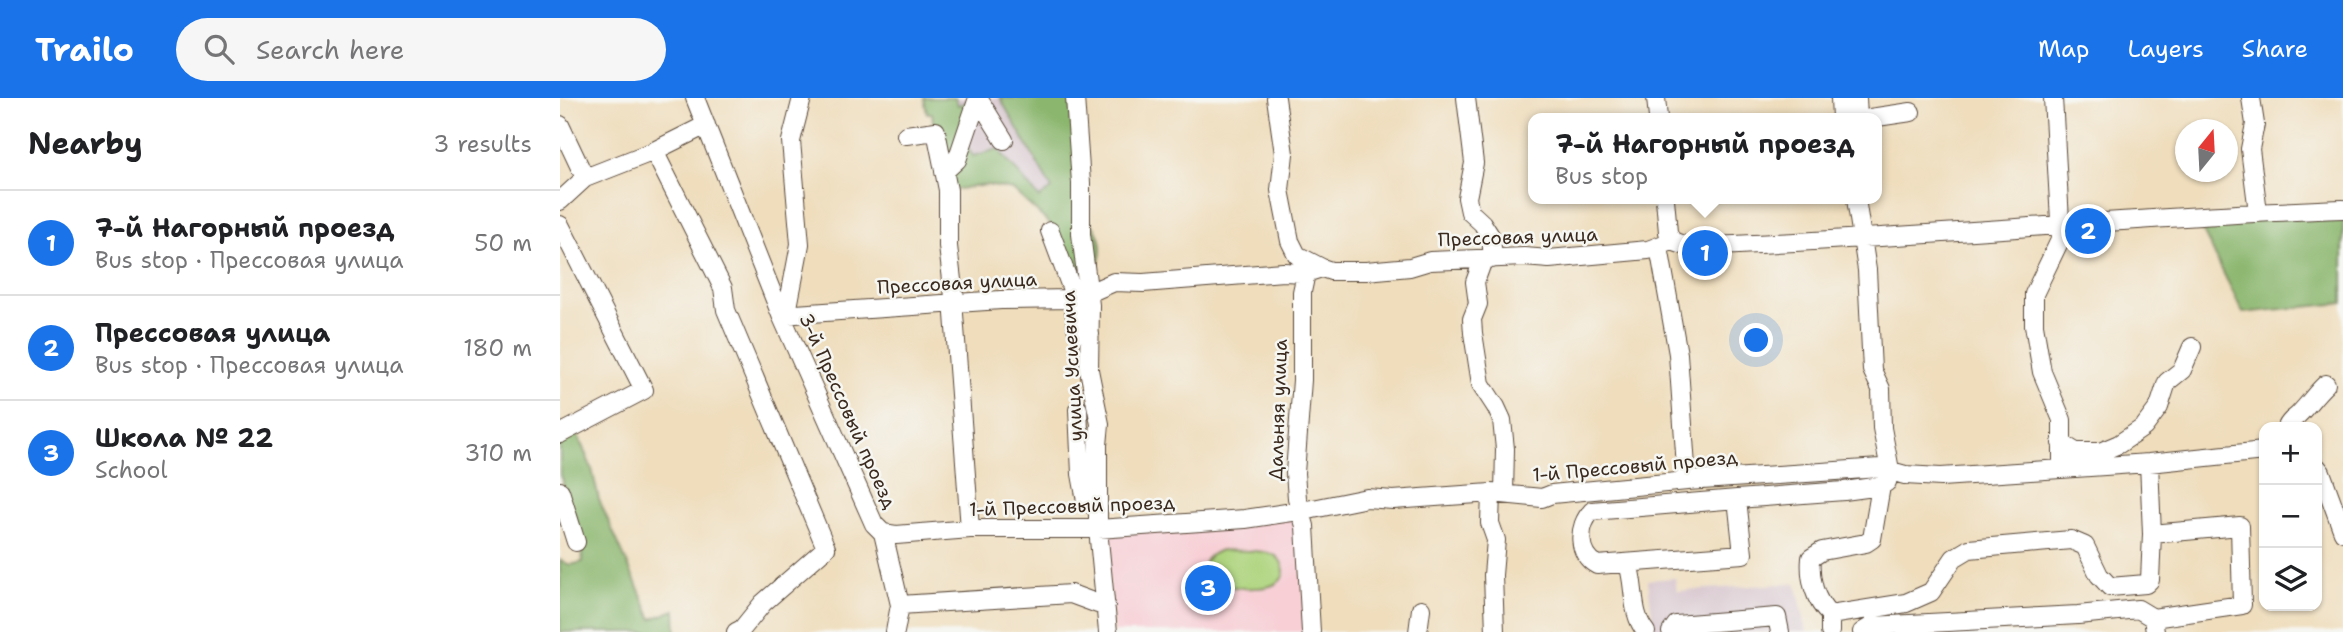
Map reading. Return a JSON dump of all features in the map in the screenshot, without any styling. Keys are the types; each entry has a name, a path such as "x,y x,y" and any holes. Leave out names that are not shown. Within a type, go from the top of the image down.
{"street":[{"path":"695,98 782,316"},
{"name":"3-й Прессовый проезд","path":"802,98 791,141 800,244 789,302 782,316 874,524 883,533 900,605"},
{"path":"978,98 1004,140"},
{"path":"944,172 957,160 978,98"},
{"name":"улица Усиевича","path":"1075,98 1081,183 1081,234 1089,293 1089,370 1100,425 1098,529 1108,632"},
{"path":"1276,98 1284,154 1280,190 1290,240 1297,255 1314,271"},
{"path":"1465,98 1474,163 1467,198 1470,212 1482,223 1491,237 1488,260 1475,282 1478,304 1472,319 1473,333 1481,384 1502,420 1504,449 1498,493 1490,523 1496,540 1493,575 1495,632"},
{"path":"2053,98 2061,238 2034,295 2034,325 2042,372 2062,420 2062,469"},
{"path":"2251,98 2255,124 2250,149 2258,212"},
{"path":"1882,116 1911,111"},
{"path":"560,125 585,178"},
{"path":"560,201 585,178 654,151 706,125"},
{"path":"906,135 936,131 948,190 948,246 970,529"},
{"path":"654,151 723,288 726,310 826,548 763,603 736,632"},
{"path":"1665,204 1668,232 1666,244 1678,354 1687,481"},
{"path":"1542,498 1592,511 1844,491 1881,486 1888,482 1890,470 1882,428 1881,389 1872,370 1863,239 1857,204"},
{"name":"Прессовая улица","path":"782,316 1001,300 1072,299 1114,282 1143,283 1283,272 1366,271 1410,267 1430,261 1549,258 1648,250 1666,244 1689,247 1863,239 2061,224 2343,209"},
{"path":"560,225 644,390 560,434"},
{"path":"1050,231 1071,287 1077,332 1090,334"},
{"name":"Дальняя улица","path":"1311,632 1305,526 1295,473 1302,380 1302,292 1314,271"},
{"path":"2061,443 2076,452 2100,452 2119,444 2144,427 2159,407 2167,382 2182,370 2192,347"},
{"path":"2288,422 2298,415 2311,397 2326,384"},
{"path":"1078,409 1086,501 1098,509"},
{"name":"1-й Прессовый проезд","path":"883,533 896,535 970,529 1098,529 1245,519 1367,498 1393,500 1498,493 1542,498 1552,494 1687,481 1880,468 1905,475 1941,477 2150,463 2259,452"},
{"path":"1881,486 1872,538 1866,543 1822,551 1811,558 1810,571 1819,605 1830,624 1906,603 1931,592 1954,558 1969,549 2071,540 2085,546 2099,575 2110,587 2141,586 2150,580 2150,463"},
{"path":"2322,475 2343,532"},
{"path":"560,491 576,542"},
{"path":"1592,511 1581,528 1584,552 1588,560 1597,565 1629,564 1743,554 1737,499"},
{"path":"1862,632 1872,626 2078,615 2138,609 2154,625 2242,605 2240,526 2152,534"},
{"path":"1629,564 1635,610 1639,623 1646,632"},
{"path":"895,632 900,605 1071,594 1106,605"},
{"path":"1418,632 1421,609"},
{"path":"1671,632 1676,625 1777,617 1780,632"}],"shaded area":[{"path":"955,98 1000,98 1052,190 1038,198 998,149 973,157 961,137 968,101 958,105"},
{"path":"1290,518 1298,522 1307,632 1114,632 1105,543 1111,534"},
{"path":"1675,578 1677,591 1796,583 1807,632 1654,632 1648,580"}],"green space":[{"path":"924,98 955,98 958,105 969,101 961,137 973,156 998,149 1039,198 1052,189 1000,98 1071,98 1086,217 1099,236 1101,245 1099,263 1084,291 1075,292 1051,225 1013,190 987,185 952,190 935,137 932,113 927,113"},
{"path":"2343,215 2343,303 2243,313 2198,221"},
{"path":"560,423 578,436 592,469 599,500 652,619 675,610 676,632 560,632 560,560 570,565 583,562 580,531 560,475"},
{"path":"1221,550 1257,551 1276,556 1284,568 1282,578 1275,584 1254,588 1211,583 1203,570 1205,562 1213,553"}],"place":[{"name":"Прессовая улица","path":"2088,231"},
{"name":"7-й Нагорный проезд","path":"1705,253"},
{"name":"Школа № 22","path":"1208,588"}]}
